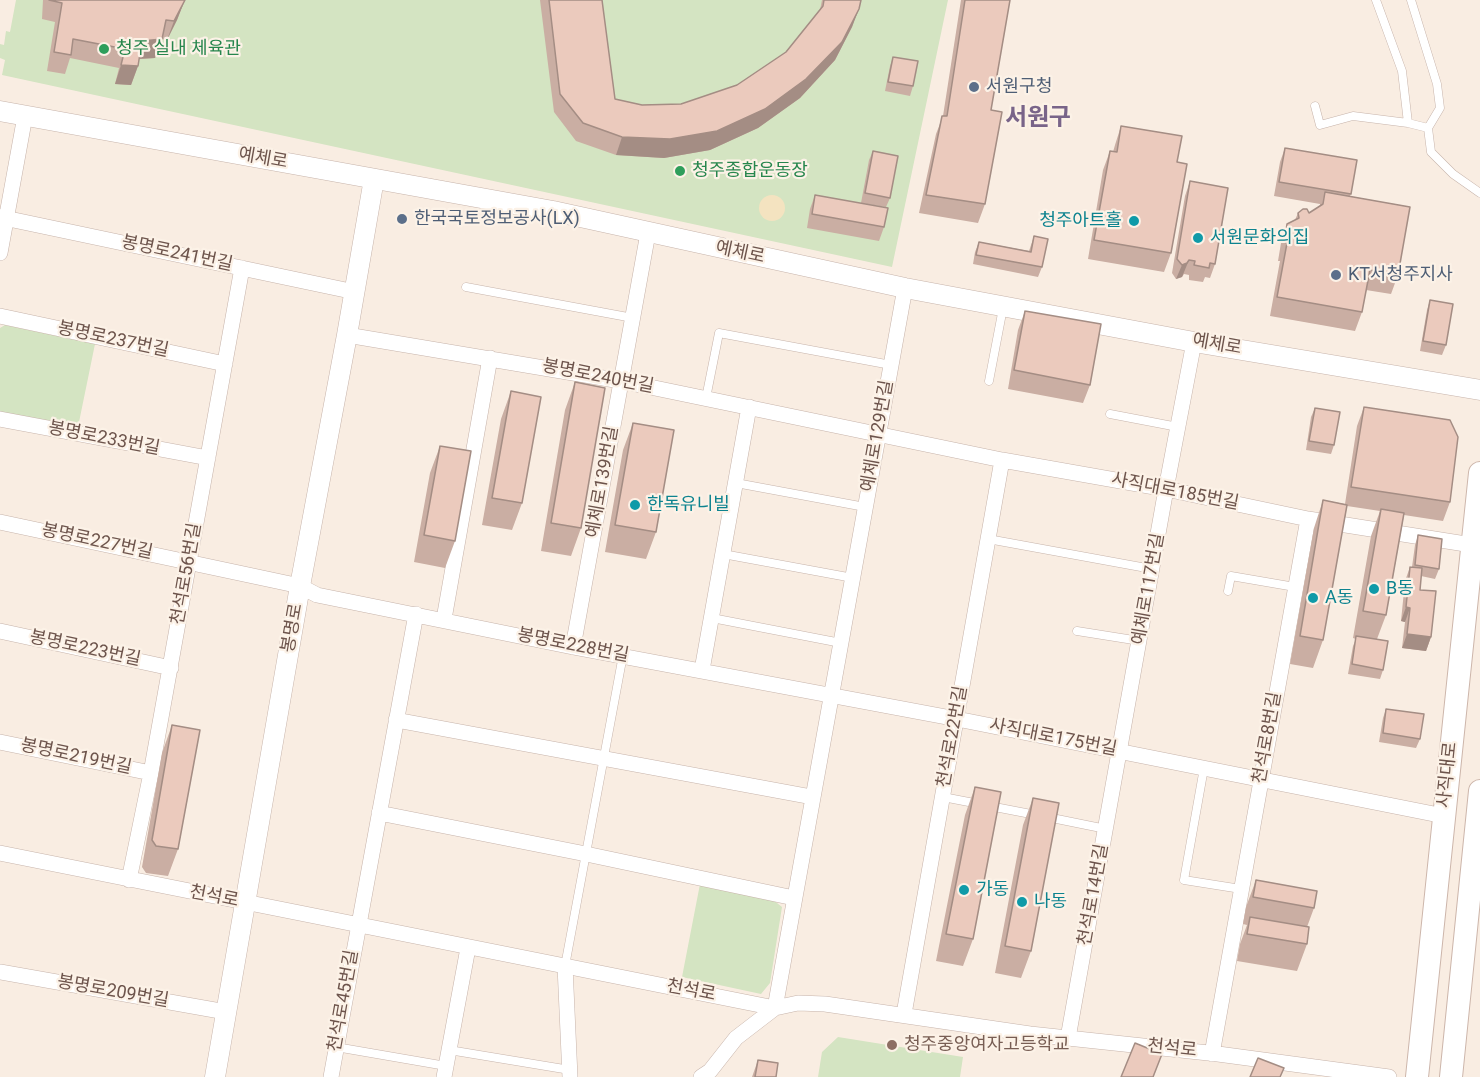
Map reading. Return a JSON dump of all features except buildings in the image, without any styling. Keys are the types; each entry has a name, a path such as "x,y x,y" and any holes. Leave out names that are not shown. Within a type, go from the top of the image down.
{"main road":[{"name":"사직대로","path":"1417,1077 1480,473"},
{"name":"사직대로","path":"1451,1077 1478,829 1480,790"}],"street":[{"name":"예체로","path":"0,111 553,211 905,288 1194,342 1480,390"},
{"path":"0,253 3,218 25,116"},
{"name":"봉명로","path":"215,1077 300,586 374,179"},
{"name":"봉명로241번길","path":"3,218 354,292"},
{"name":"예체로139번길","path":"573,647 648,233"},
{"name":"천석로56번길","path":"129,880 152,773 242,268"},
{"name":"예체로129번길","path":"775,1008 905,288"},
{"name":"봉명로237번길","path":"0,316 225,364"},
{"name":"봉명로240번길","path":"347,335 490,357 621,381 878,434"},
{"name":"예체로117번길","path":"1120,752 1194,342"},
{"path":"444,620 490,357"},
{"path":"702,670 749,407"},
{"name":"봉명로233번길","path":"0,419 208,458"},
{"name":"사직대로185번길","path":"878,434 1002,460 1166,489 1308,519 1472,545"},
{"name":"천석로22번길","path":"904,1014 1002,460"},
{"name":"천석로8번길","path":"1212,1054 1308,519"},
{"name":"봉명로227번길","path":"0,522 300,586"},
{"name":"봉명로228번길","path":"300,586 317,595 832,696"},
{"name":"천석로45번길","path":"331,1077 416,614"},
{"name":"봉명로223번길","path":"0,631 171,668"},
{"name":"사직대로175번길","path":"832,696 1444,816"},
{"path":"396,720 812,797"},
{"name":"봉명로219번길","path":"0,742 152,773"},
{"name":"천석로14번길","path":"1068,1038 1120,752"},
{"path":"379,813 794,898"},
{"name":"천석로","path":"0,853 775,1008 798,1003 825,1004 1068,1038 1389,1077"},
{"path":"445,1072 468,948"},
{"path":"564,966 570,1074"},
{"name":"봉명로209번길","path":"0,972 226,1012"},
{"path":"701,1077 710,1071 736,1038 775,1008"}],"lane":[{"path":"1376,0 1402,71 1408,123"},
{"path":"1411,0 1437,84 1440,108 1428,128 1431,152 1453,174 1480,193"},
{"path":"1315,106 1320,124 1353,116 1428,128"},
{"path":"466,287 633,318"},
{"path":"989,381 1003,306"},
{"name":"예체로129번길","path":"706,398 719,333 891,365"},
{"path":"1110,414 1178,427"},
{"name":"예체로129번길","path":"736,483 866,507"},
{"path":"988,540 1152,569"},
{"path":"723,554 853,578"},
{"path":"1228,591 1231,576 1295,587"},
{"path":"712,618 841,643"},
{"path":"1077,631 1140,641"},
{"path":"564,966 623,655"},
{"path":"1204,768 1184,880 1241,889"},
{"path":"943,797 1106,829"},
{"path":"336,1047 445,1072"},
{"path":"449,1050 570,1074"}],"green space":[{"name":"청주종합운동장","path":"16,0 948,0 892,267 2,75 5,60 0,58 0,44 4,45 6,31 10,32"},
{"path":"5,325 95,344 78,427 0,413 0,328"},
{"path":"700,884 772,899 782,907 770,983 761,994 682,977"},
{"path":"838,1037 963,1057 960,1077 818,1077 822,1052"}],"sand":[{"path":"772,195 781,199 785,208 781,217 772,221 763,217 759,208 763,199"}],"place":[{"name":"청주 실내 체육관","path":"104,49"},
{"name":"서원구청","path":"974,87"},
{"name":"청주종합운동장","path":"680,171"},
{"name":"한국국토정보공사(LX)","path":"402,219"},
{"name":"청주아트홀","path":"1134,221"},
{"name":"서원문화의집","path":"1198,238"},
{"name":"KT서청주지사","path":"1336,275"},
{"name":"한독유니빌","path":"635,505"},
{"name":"B동","path":"1374,589"},
{"name":"A동","path":"1313,598"},
{"name":"가동","path":"964,890"},
{"name":"나동","path":"1022,902"},
{"name":"청주중앙여자고등학교","path":"892,1045"}],"district":[{"name":"서원구","path":"1038,119"}]}
